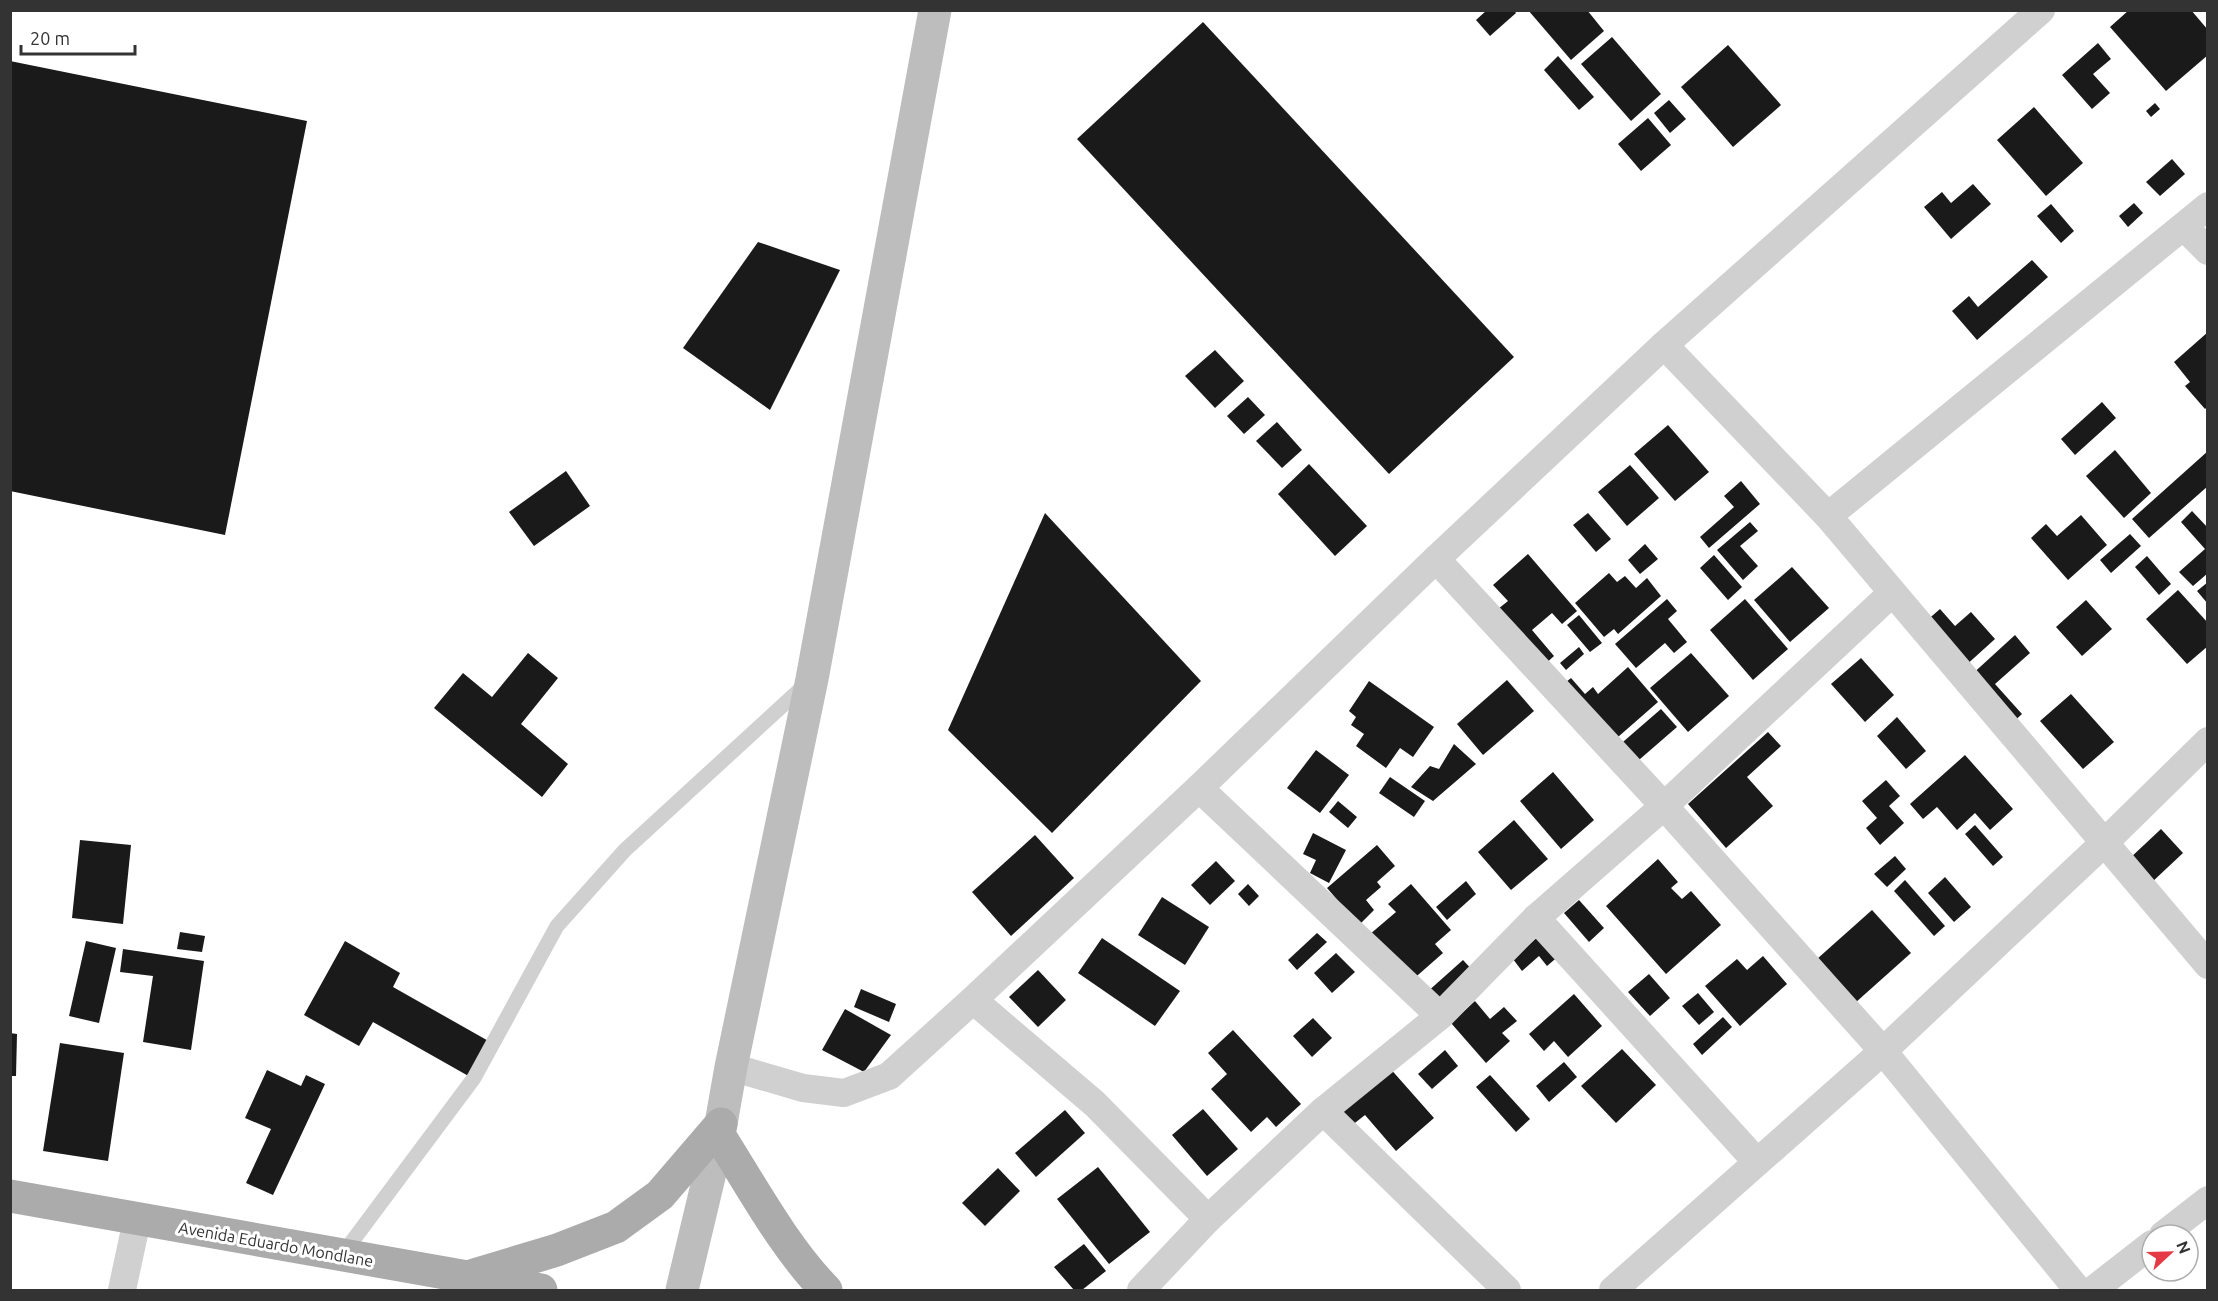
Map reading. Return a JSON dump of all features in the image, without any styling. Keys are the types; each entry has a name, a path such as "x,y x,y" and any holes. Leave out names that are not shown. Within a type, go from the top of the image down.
{"main road":[{"path":"682,1290 720,1130 731,1067 812,679 935,10"},
{"path":"469,1276 557,1250 616,1227 660,1195 720,1130"},
{"path":"720,1130 770,1215 813,1277 826,1290"},
{"name":"Avenida Eduardo Mondlane","path":"10,1196 542,1290"}],"street":[{"path":"731,1067 803,1088 844,1093 889,1076 1199,788 1664,345 2041,10"},
{"path":"1828,516 2208,206"},
{"path":"2184,227 2208,251"},
{"path":"1664,345 1828,516 2208,965"},
{"path":"1436,560 1664,806 1883,1051 2078,1290"},
{"path":"1141,1290 1208,1219 1323,1111 1440,1016 1536,918 1664,806 1892,593"},
{"path":"1613,1290 1883,1051 2104,843 2208,741"},
{"path":"1199,788 1440,1016"},
{"path":"1536,918 1757,1162"},
{"path":"972,1000 1095,1104 1208,1219"},
{"path":"1323,1111 1507,1290"},
{"path":"2178,1223 2208,1200"},
{"path":"122,1290 137,1220"},
{"path":"2093,1290 2140,1253"}],"lane":[{"path":"342,1255 474,1078 557,926 625,850 812,679"}],"building":[{"path":"1487,10 1514,10 1516,13 1490,36 1476,20"},
{"path":"1528,10 1587,10 1604,31 1571,60"},
{"path":"2129,10 2191,10 2208,30 2208,55 2166,91 2110,27"},
{"path":"1203,22 1514,357 1389,474 1077,139"},
{"path":"1612,37 1661,94 1631,121 1581,64"},
{"path":"2098,43 2111,59 2093,74 2110,93 2092,109 2062,75"},
{"path":"1728,45 1781,105 1733,147 1681,87"},
{"path":"1558,56 1594,97 1579,110 1544,70"},
{"path":"10,61 307,121 225,535 10,491"},
{"path":"1669,100 1686,119 1670,133 1654,113"},
{"path":"2155,103 2160,109 2151,117 2146,111"},
{"path":"2034,107 2083,163 2046,196 1997,140"},
{"path":"1648,118 1671,145 1641,171 1618,144"},
{"path":"2172,159 2185,174 2160,196 2146,182"},
{"path":"1973,184 1991,204 1951,239 1924,207 1942,192 1951,203"},
{"path":"2134,203 2143,213 2128,227 2119,216"},
{"path":"2051,204 2074,231 2061,243 2037,216"},
{"path":"758,242 840,270 770,410 683,348"},
{"path":"2032,260 2048,277 1977,340 1952,311 1969,296 1978,307"},
{"path":"2208,332 2208,406 2205,409 2185,386 2190,382 2174,362"},
{"path":"1215,350 1244,381 1215,408 1185,376"},
{"path":"1248,397 1265,415 1244,434 1227,416"},
{"path":"2102,402 2116,418 2075,455 2061,439"},
{"path":"1277,422 1302,450 1282,468 1256,441"},
{"path":"1668,425 1709,472 1675,501 1634,454"},
{"path":"2115,450 2151,493 2124,518 2086,476"},
{"path":"2208,451 2208,486 2149,538 2132,519"},
{"path":"1309,464 1367,526 1335,556 1278,494"},
{"path":"1630,465 1659,498 1627,526 1598,492"},
{"path":"566,471 590,506 534,546 509,512"},
{"path":"1741,481 1760,504 1709,548 1700,537 1734,507 1724,496"},
{"path":"2192,511 2208,528 2208,573 2193,586 2179,572 2205,549 2181,522"},
{"path":"1045,513 1201,681 1052,833 948,730"},
{"path":"1588,513 1611,539 1596,552 1573,525"},
{"path":"2081,515 2107,545 2068,580 2031,538 2046,524 2057,536"},
{"path":"1750,522 1758,531 1740,546 1758,566 1743,580 1717,550"},
{"path":"2130,534 2141,546 2111,573 2100,560"},
{"path":"1645,544 1658,559 1640,574 1628,560"},
{"path":"1528,554 1577,611 1562,624 1552,613 1532,630 1554,656 1541,668 1493,613 1508,601 1493,585"},
{"path":"1714,555 1742,587 1728,600 1700,568"},
{"path":"2147,556 2171,584 2159,595 2135,567"},
{"path":"1792,567 1829,608 1790,642 1754,600"},
{"path":"1609,573 1617,582 1625,576 1636,588 1647,578 1661,596 1618,634 1614,629 1604,637 1575,603"},
{"path":"2208,582 2208,604 2197,591"},
{"path":"2178,590 2208,623 2208,646 2187,664 2146,619"},
{"path":"1667,599 1677,611 1668,619 1687,642 1674,653 1665,643 1636,668 1615,644"},
{"path":"1745,599 1788,649 1753,680 1710,630"},
{"path":"2086,600 2112,629 2082,656 2056,627"},
{"path":"1940,609 1955,626 1971,612 1995,639 1964,667 1925,622"},
{"path":"1579,615 1602,643 1590,652 1567,625"},
{"path":"2015,635 2030,653 1995,684 2022,714 2009,726 1968,678"},
{"path":"1579,647 1584,654 1566,670 1560,663"},
{"path":"528,653 558,678 521,724 568,764 542,797 434,708 463,673 492,697"},
{"path":"1691,653 1729,696 1688,732 1650,688"},
{"path":"1861,658 1894,695 1865,722 1831,684"},
{"path":"1628,667 1658,702 1610,744 1561,686 1571,678 1585,694 1593,687 1598,694"},
{"path":"1507,680 1534,711 1483,755 1457,724"},
{"path":"1369,681 1434,727 1413,757 1400,748 1386,768 1356,746 1364,734 1351,725 1356,717 1349,711"},
{"path":"2071,694 2114,742 2083,769 2040,721"},
{"path":"1661,709 1677,727 1632,766 1616,748"},
{"path":"1897,717 1926,751 1906,769 1877,736"},
{"path":"1768,732 1781,746 1747,777 1773,806 1726,848 1688,804"},
{"path":"1454,744 1476,764 1433,801 1411,787 1430,766 1439,769"},
{"path":"1316,750 1349,775 1320,813 1287,788"},
{"path":"1965,755 2013,809 1990,830 1975,813 1957,830 1937,807 1923,819 1910,804"},
{"path":"1553,772 1594,820 1561,849 1520,801"},
{"path":"1390,777 1425,801 1414,817 1379,793"},
{"path":"1886,780 1900,796 1889,806 1904,823 1880,845 1866,828 1877,818 1862,801"},
{"path":"1338,801 1357,817 1348,828 1329,812"},
{"path":"1514,820 1548,859 1511,890 1478,852"},
{"path":"1975,825 2003,857 1993,866 1965,834"},
{"path":"2161,829 2183,853 2150,884 2128,860"},
{"path":"1313,833 1346,850 1329,883 1310,873 1316,860 1303,854"},
{"path":"1035,835 1074,878 1011,936 972,892"},
{"path":"80,840 131,845 123,924 72,918"},
{"path":"1377,845 1395,866 1377,882 1381,887 1366,900 1374,910 1359,925 1327,888"},
{"path":"1895,856 1906,869 1887,887 1874,874"},
{"path":"1658,859 1678,882 1671,888 1682,899 1691,891 1721,925 1666,974 1606,906"},
{"path":"1216,861 1235,881 1210,905 1191,885"},
{"path":"1945,877 1971,907 1954,922 1928,893"},
{"path":"1905,880 1945,926 1934,936 1894,891"},
{"path":"1466,881 1476,894 1447,920 1436,907"},
{"path":"1248,884 1259,896 1249,906 1238,894"},
{"path":"1411,884 1451,930 1435,944 1443,953 1410,982 1369,935 1396,912 1388,904"},
{"path":"1162,897 1209,927 1185,965 1138,935"},
{"path":"1579,900 1604,928 1589,942 1564,913"},
{"path":"1872,910 1911,953 1855,1003 1817,959"},
{"path":"180,932 205,936 202,952 177,949"},
{"path":"1317,933 1327,942 1297,970 1288,960"},
{"path":"1542,933 1561,954 1547,966 1539,956 1522,971 1513,959"},
{"path":"1102,938 1180,991 1155,1026 1078,973"},
{"path":"86,941 116,948 99,1023 69,1016"},
{"path":"345,941 400,973 393,987 492,1043 472,1078 373,1022 359,1046 304,1015"},
{"path":"123,949 204,961 191,1050 143,1042 153,976 120,972"},
{"path":"1336,953 1355,972 1332,993 1314,973"},
{"path":"1763,956 1787,984 1740,1026 1705,986 1737,959 1747,970"},
{"path":"1463,960 1475,973 1437,1005 1426,993"},
{"path":"1038,970 1066,1000 1038,1027 1009,997"},
{"path":"1649,974 1670,998 1650,1016 1628,992"},
{"path":"861,989 896,1004 889,1022 854,1007"},
{"path":"1698,993 1714,1012 1699,1025 1682,1006"},
{"path":"1574,994 1602,1026 1568,1057 1554,1041 1544,1051 1529,1034"},
{"path":"1475,1001 1490,1019 1504,1007 1517,1021 1502,1033 1510,1041 1486,1063 1451,1023"},
{"path":"845,1009 891,1035 864,1072 822,1050"},
{"path":"1723,1017 1732,1027 1702,1055 1693,1044"},
{"path":"1313,1018 1332,1038 1312,1057 1293,1036"},
{"path":"1233,1030 1301,1104 1276,1127 1267,1117 1251,1132 1211,1089 1227,1074 1208,1053"},
{"path":"10,1033 17,1034 16,1076 10,1076"},
{"path":"60,1043 124,1053 108,1161 43,1151"},
{"path":"1622,1049 1656,1085 1616,1123 1581,1086"},
{"path":"1445,1050 1458,1066 1432,1089 1418,1074"},
{"path":"1564,1062 1577,1077 1549,1102 1536,1086"},
{"path":"1388,1066 1434,1118 1396,1151 1365,1115 1351,1126 1338,1111"},
{"path":"267,1070 301,1086 306,1075 325,1084 273,1195 246,1183 271,1129 245,1118"},
{"path":"1490,1075 1530,1119 1516,1132 1476,1087"},
{"path":"1203,1109 1238,1149 1207,1176 1172,1135"},
{"path":"1065,1110 1085,1133 1036,1177 1015,1153"},
{"path":"1098,1167 1150,1232 1109,1264 1057,1199"},
{"path":"998,1168 1020,1191 985,1226 962,1203"},
{"path":"1084,1244 1106,1271 1082,1290 1074,1290 1054,1267"}]}
